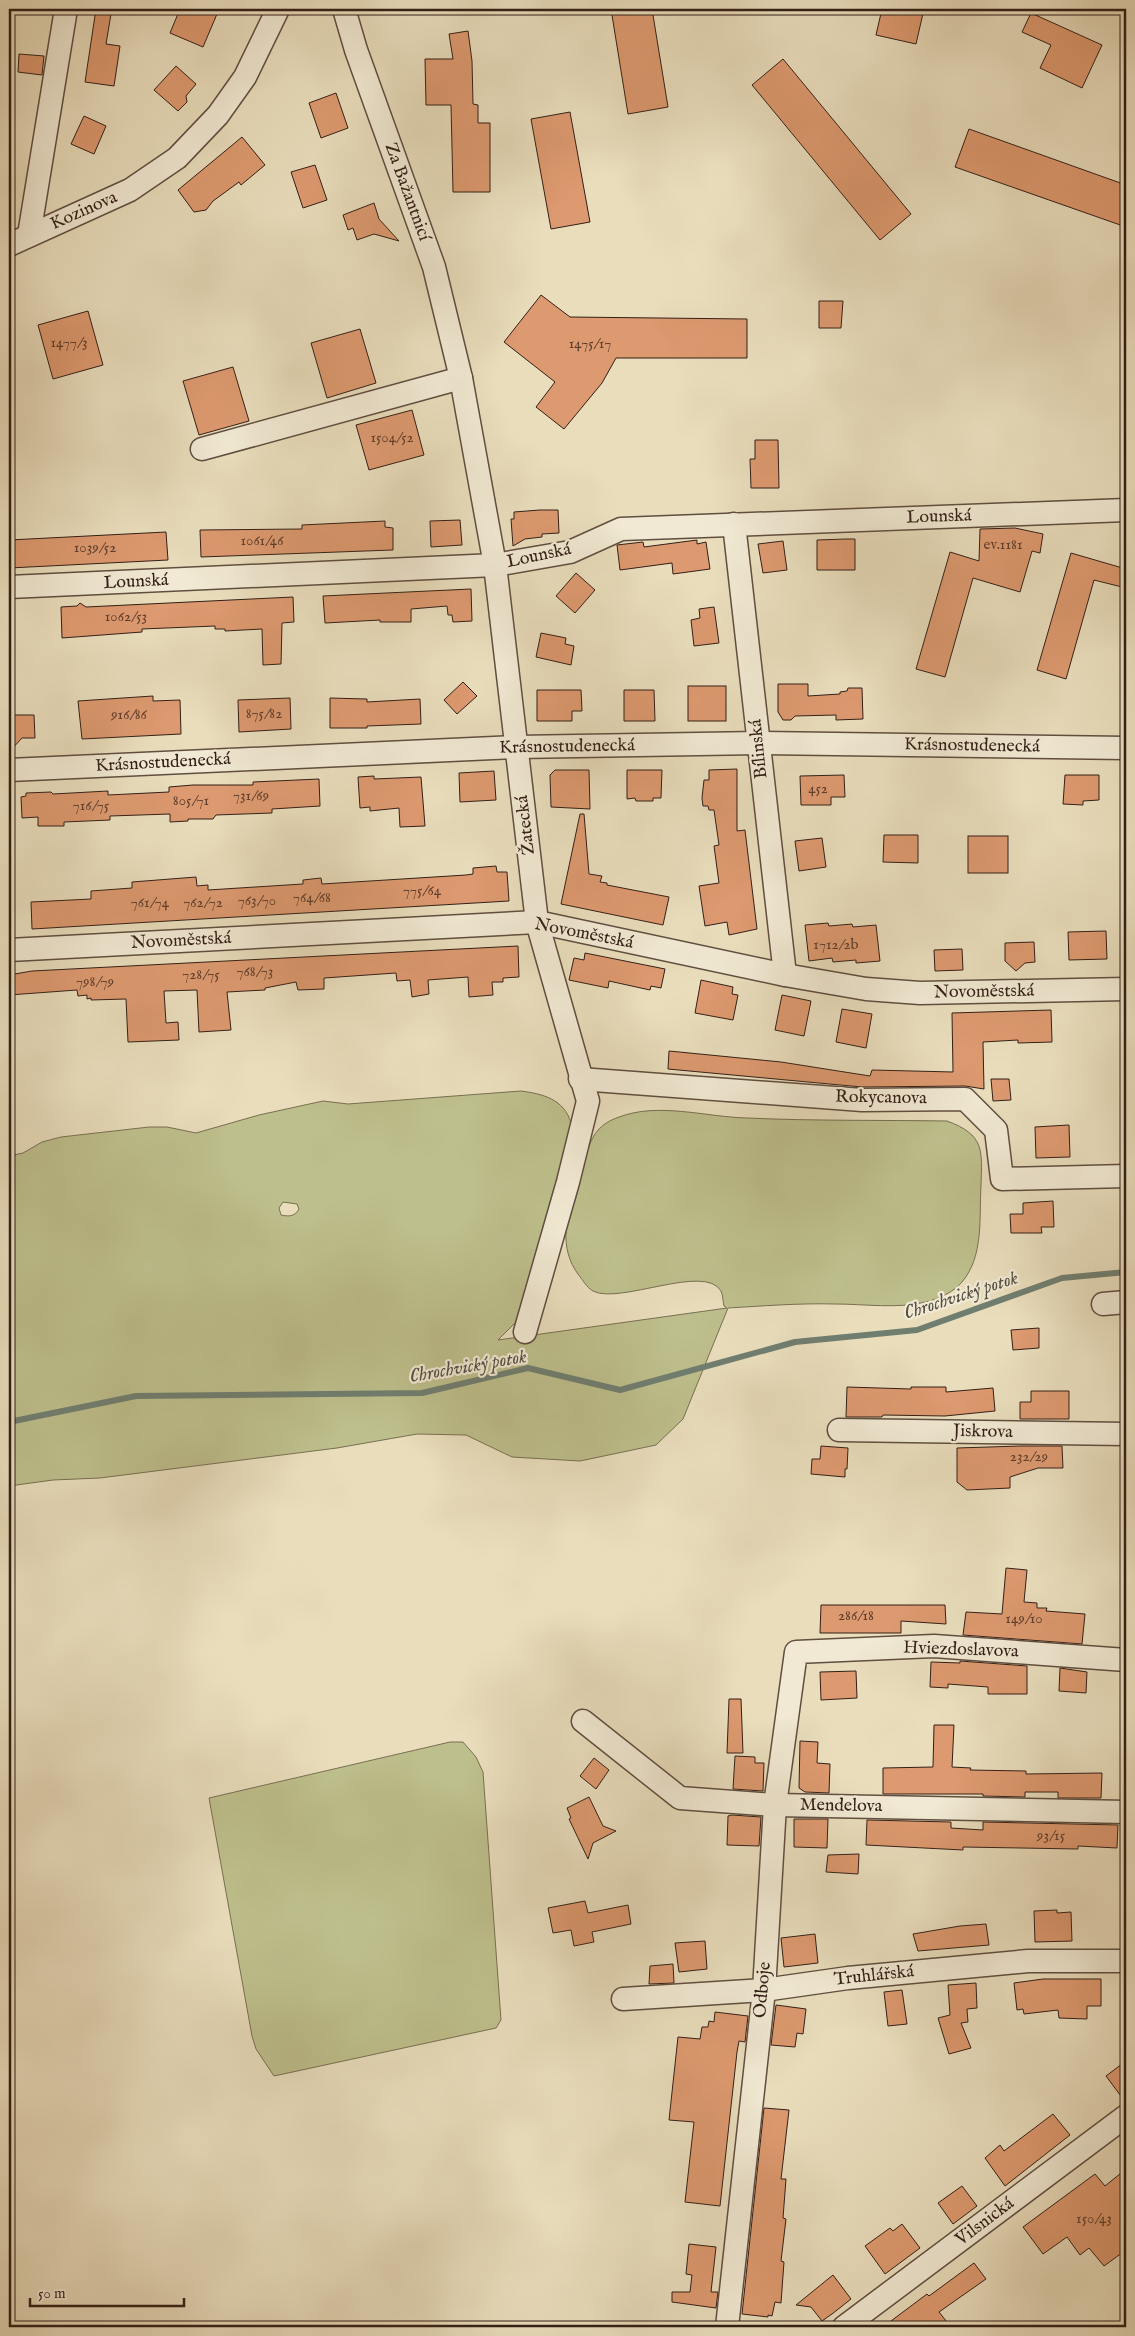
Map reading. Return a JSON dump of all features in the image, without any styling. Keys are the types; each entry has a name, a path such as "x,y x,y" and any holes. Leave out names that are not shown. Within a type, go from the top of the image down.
{"street":[{"name":"Kozinova","path":"29,235 66,9"},
{"name":"Kozinova","path":"29,235 130,190 177,158 218,115 244,77 278,9"},
{"name":"Za Bažantnicí","path":"344,9 356,50 434,267 460,378 495,565"},
{"path":"9,245 29,235"},
{"path":"202,449 460,378"},
{"name":"Lounská","path":"9,588 495,565 570,552 621,528 1126,510"},
{"name":"Bílinská","path":"734,524 785,975"},
{"name":"Žatecká","path":"495,565 537,922 580,1079 588,1101 568,1182 525,1332"},
{"name":"Krásnostudenecká","path":"9,770 517,747 759,743 1126,748"},
{"name":"Novoměstská","path":"9,950 537,922 785,975 866,990 920,993 1126,989"},
{"name":"Rokycanova","path":"580,1079 862,1100 965,1099 996,1130 1002,1179 1126,1176"},
{"path":"1103,1304 1126,1302"},
{"name":"Jiskrova","path":"839,1430 1126,1434"},
{"name":"Hviezdoslavova","path":"796,1652 934,1646 1126,1660"},
{"name":"Odboje","path":"727,2327 764,1990 775,1805 796,1652"},
{"name":"Mendelova","path":"583,1721 680,1798 775,1805 1126,1812"},
{"name":"Truhlářská","path":"623,1999 764,1990 848,1978 1028,1961 1126,1960"},
{"name":"Vilsnická","path":"854,2324 1126,2116"}],"green space":[{"path":"521,1091 552,1099 568,1115 571,1123 555,1202 517,1321 498,1340 727,1308 724,1306 721,1291 712,1284 698,1281 680,1282 622,1293 605,1294 593,1291 572,1264 566,1243 567,1222 588,1148 597,1131 606,1123 634,1113 666,1110 772,1119 947,1121 959,1126 975,1138 981,1153 980,1224 977,1249 969,1272 959,1286 946,1295 926,1302 892,1306 808,1304 728,1308 683,1419 656,1445 580,1461 512,1457 466,1435 417,1434 337,1448 100,1478 53,1480 9,1486 9,1156 23,1153 42,1142 61,1137 149,1127 167,1127 196,1133 259,1115 323,1101 348,1104","holes":["283,1202 297,1204 299,1209 294,1215 281,1215 279,1208"]},
{"path":"450,1742 463,1742 476,1757 483,1772 501,2020 496,2028 274,2076 256,2049 252,2036 209,1798"}],"building":[{"path":"96,9 106,9 111,14 106,44 120,46 114,86 85,82"},
{"path":"180,9 206,9 217,14 203,47 170,33"},
{"path":"611,9 652,9 668,107 628,114"},
{"path":"882,9 924,9 916,44 876,35"},
{"path":"1031,13 1102,45 1082,88 1040,68 1051,45 1022,32"},
{"path":"468,31 472,61 473,104 478,105 478,123 490,123 490,192 453,192 451,105 426,105 425,59 453,59 449,34"},
{"path":"19,54 44,56 42,75 18,72"},
{"path":"783,59 911,214 880,240 752,85"},
{"path":"176,66 196,84 186,96 187,102 178,111 154,90"},
{"path":"336,93 348,128 321,138 309,103"},
{"path":"570,112 590,222 551,229 531,119"},
{"path":"84,116 106,126 94,154 71,144"},
{"path":"969,129 1126,185 1126,227 955,167"},
{"path":"242,137 265,165 241,185 239,182 213,201 206,210 194,212 178,190"},
{"path":"315,165 327,200 303,208 291,172"},
{"path":"374,203 379,219 399,241 374,234 357,240 353,228 348,230 343,215"},
{"path":"541,295 570,317 747,319 747,358 616,358 602,383 564,429 536,407 555,382 504,342"},
{"path":"819,301 843,301 841,328 819,328"},
{"path":"88,311 103,365 53,379 38,325"},
{"path":"360,329 376,383 327,398 311,343"},
{"path":"233,367 249,421 199,435 183,381"},
{"path":"412,410 424,455 369,470 356,425"},
{"path":"755,440 778,440 779,488 751,488 750,459 755,459"},
{"path":"558,510 559,533 542,534 542,537 525,539 513,546 511,519 514,519 514,512"},
{"path":"460,520 462,545 431,547 430,521"},
{"path":"385,521 385,527 393,528 393,550 201,557 200,530 302,529 302,525"},
{"path":"1015,528 1043,534 1040,553 1032,551 1020,592 973,578 945,677 916,669 950,552 979,561 980,529"},
{"path":"166,532 168,560 9,568 9,540"},
{"path":"855,539 855,570 817,570 817,540"},
{"path":"697,540 697,544 706,542 710,569 673,574 672,563 620,570 617,545 643,542 644,547"},
{"path":"783,541 787,570 763,573 758,544"},
{"path":"1071,553 1126,569 1126,588 1094,580 1066,679 1037,670"},
{"path":"576,573 595,590 575,613 556,596"},
{"path":"471,589 472,621 453,622 452,615 448,615 447,606 411,609 411,622 380,622 380,620 325,623 323,596"},
{"path":"293,597 294,622 282,623 281,664 263,665 262,629 225,631 225,629 215,629 215,626 142,629 142,632 62,638 61,607 77,606 80,603 86,607"},
{"path":"714,607 719,643 694,646 691,620 700,618 699,609"},
{"path":"541,633 566,638 565,644 574,646 571,665 536,657"},
{"path":"463,682 477,696 457,714 444,700"},
{"path":"778,684 808,684 808,696 840,694 840,692 847,691 848,688 862,688 863,719 836,720 836,715 795,716 791,720 783,720 778,712"},
{"path":"688,686 726,686 726,721 688,721"},
{"path":"537,690 581,690 582,711 572,711 572,721 537,721"},
{"path":"624,690 654,690 655,721 624,721"},
{"path":"153,696 153,701 180,700 181,734 82,739 78,701"},
{"path":"290,698 291,729 239,732 238,700"},
{"path":"330,698 367,699 367,702 420,699 421,724 367,726 367,728 330,728"},
{"path":"9,715 34,715 35,738 22,738 9,752"},
{"path":"737,769 737,831 745,830 757,929 729,935 727,922 705,926 699,886 719,883 714,846 719,845 714,810 709,810 708,806 703,806 702,798 704,780 709,780 709,770"},
{"path":"555,770 589,770 590,809 551,807 550,775"},
{"path":"627,770 662,770 661,798 653,798 653,801 636,801 635,798 627,799"},
{"path":"494,771 496,800 460,802 459,773"},
{"path":"844,775 845,797 831,797 831,805 801,805 800,776"},
{"path":"1065,775 1099,775 1099,800 1083,801 1083,805 1063,804"},
{"path":"374,776 374,779 421,777 425,826 400,827 399,808 370,811 370,807 360,808 358,777"},
{"path":"319,779 320,806 272,809 272,813 216,815 213,819 188,819 188,821 170,822 170,814 110,816 110,820 64,822 64,826 38,826 38,817 22,818 21,797 26,796 26,793 51,792 53,794 108,791 108,795 169,792 169,787 193,785 253,785 253,782"},
{"path":"580,814 584,814 589,874 602,876 600,882 607,883 607,885 669,897 663,925 561,904"},
{"path":"884,835 918,835 918,863 883,862"},
{"path":"968,836 1008,836 1008,873 968,873"},
{"path":"822,838 826,867 799,871 795,841"},
{"path":"496,866 497,872 507,872 509,901 32,929 31,902 91,899 91,891 132,888 132,882 196,877 197,886 208,885 208,890 303,884 303,880 321,878 322,884 466,875 473,874 473,868"},
{"path":"828,923 829,926 852,924 853,927 876,925 880,961 856,963 856,960 833,962 832,958 809,961 805,925"},
{"path":"1106,931 1107,959 1069,960 1068,932"},
{"path":"1034,942 1035,962 1025,963 1016,971 1005,961 1005,943"},
{"path":"518,946 519,977 503,978 503,982 492,982 493,995 469,997 468,977 428,980 429,994 412,997 410,980 397,981 396,973 324,978 324,989 298,990 296,982 265,988 265,990 227,992 231,1030 199,1032 197,990 164,991 166,1023 178,1022 179,1040 128,1042 126,999 91,1000 91,998 87,999 87,995 78,996 77,990 9,995 9,975 32,971"},
{"path":"962,949 963,970 935,971 934,950"},
{"path":"585,953 665,969 661,988 651,986 650,990 609,981 608,988 569,980 574,958 584,960"},
{"path":"701,980 733,987 732,994 738,995 733,1020 695,1013"},
{"path":"782,995 811,1001 804,1036 775,1030"},
{"path":"842,1009 872,1014 866,1048 836,1042"},
{"path":"1051,1010 1052,1042 1018,1043 1018,1040 983,1042 984,1089 965,1086 862,1087 668,1069 669,1051 781,1062 870,1076 872,1070 953,1072 952,1013"},
{"path":"991,1079 1009,1079 1011,1100 993,1101"},
{"path":"1069,1125 1070,1157 1036,1158 1035,1127"},
{"path":"1053,1201 1054,1227 1041,1227 1042,1233 1011,1233 1010,1214 1023,1214 1023,1203"},
{"path":"1039,1328 1039,1348 1013,1350 1011,1330"},
{"path":"847,1387 911,1389 911,1387 946,1387 946,1392 993,1388 995,1411 945,1416 883,1415 882,1417 846,1417"},
{"path":"1031,1391 1069,1391 1069,1419 1020,1419 1020,1402 1031,1402"},
{"path":"821,1446 848,1448 845,1477 811,1474 812,1459 820,1459"},
{"path":"1062,1446 1063,1468 1038,1468 1010,1477 1010,1488 967,1490 957,1482 957,1448"},
{"path":"1006,1568 1027,1570 1024,1602 1037,1603 1037,1608 1047,1608 1046,1611 1085,1614 1082,1644 963,1635 966,1612 1002,1614"},
{"path":"821,1605 945,1605 946,1624 901,1621 901,1633 820,1633"},
{"path":"960,1661 1027,1666 1027,1694 988,1694 988,1687 948,1684 948,1688 930,1687 931,1662 960,1663"},
{"path":"1060,1668 1087,1672 1086,1693 1059,1691"},
{"path":"856,1671 857,1698 821,1700 820,1672"},
{"path":"729,1699 741,1699 743,1753 727,1753"},
{"path":"934,1725 954,1725 952,1767 971,1768 970,1770 1026,1771 1026,1774 1102,1773 1101,1798 1058,1798 1058,1792 1025,1792 1025,1797 983,1796 983,1794 883,1794 883,1768 933,1767"},
{"path":"800,1741 818,1742 817,1763 830,1764 829,1793 805,1792 799,1788"},
{"path":"735,1756 755,1757 755,1763 764,1763 763,1791 733,1789"},
{"path":"594,1758 609,1770 596,1789 580,1776"},
{"path":"589,1797 603,1826 616,1831 593,1843 588,1859 569,1819 571,1818 567,1808"},
{"path":"728,1816 761,1817 759,1846 727,1845"},
{"path":"794,1819 828,1819 827,1848 794,1847"},
{"path":"867,1820 951,1822 951,1828 983,1830 983,1822 1118,1825 1117,1848 1078,1846 1078,1849 963,1847 963,1850 866,1845"},
{"path":"859,1854 858,1874 826,1872 828,1855"},
{"path":"585,1901 588,1913 628,1905 631,1924 592,1932 594,1942 574,1946 571,1930 553,1933 548,1908"},
{"path":"1057,1910 1057,1913 1071,1912 1072,1941 1035,1942 1034,1911"},
{"path":"986,1924 989,1945 918,1951 913,1934 960,1926"},
{"path":"815,1934 818,1963 784,1967 781,1938"},
{"path":"705,1941 707,1969 679,1972 675,1943"},
{"path":"673,1964 674,1983 649,1984 650,1966"},
{"path":"1043,1979 1101,1979 1101,2006 1087,2006 1087,2019 1059,2018 1058,2010 1024,2014 1023,2009 1017,2010 1014,1983"},
{"path":"976,1983 977,2008 967,2009 968,2022 961,2023 971,2048 949,2054 938,2018 950,2015 948,1985"},
{"path":"902,1990 907,2024 888,2026 884,1992"},
{"path":"776,2005 806,2009 803,2034 797,2033 795,2047 771,2045"},
{"path":"715,2012 748,2016 745,2042 739,2041 737,2052 720,2206 685,2202 694,2122 669,2120 678,2037 700,2039 702,2027 708,2027 709,2021 714,2022"},
{"path":"1126,2061 1126,2103 1106,2076"},
{"path":"764,2108 789,2110 781,2179 786,2179 783,2218 786,2219 781,2261 784,2262 781,2303 775,2302 772,2316 768,2315 768,2317 742,2314"},
{"path":"1053,2114 1070,2135 1005,2186 985,2158 1000,2145 1004,2151"},
{"path":"1126,2169 1126,2250 1104,2266 1089,2248 1080,2255 1067,2237 1043,2254 1023,2227 1095,2174 1105,2186"},
{"path":"962,2186 977,2206 953,2224 938,2203"},
{"path":"902,2224 920,2248 885,2274 865,2246 890,2228 893,2231"},
{"path":"689,2244 716,2247 711,2292 718,2292 716,2308 672,2302 672,2292 690,2292 692,2275 686,2274"},
{"path":"974,2263 986,2279 939,2312 951,2327 883,2327 927,2294 929,2296"},
{"path":"833,2275 851,2299 822,2321 811,2307 796,2305"}],"waterway":[{"name":"Chrochvický potok","path":"9,1422 136,1396 422,1393 528,1368 620,1390 795,1342 917,1330 1062,1278 1126,1272"}]}
